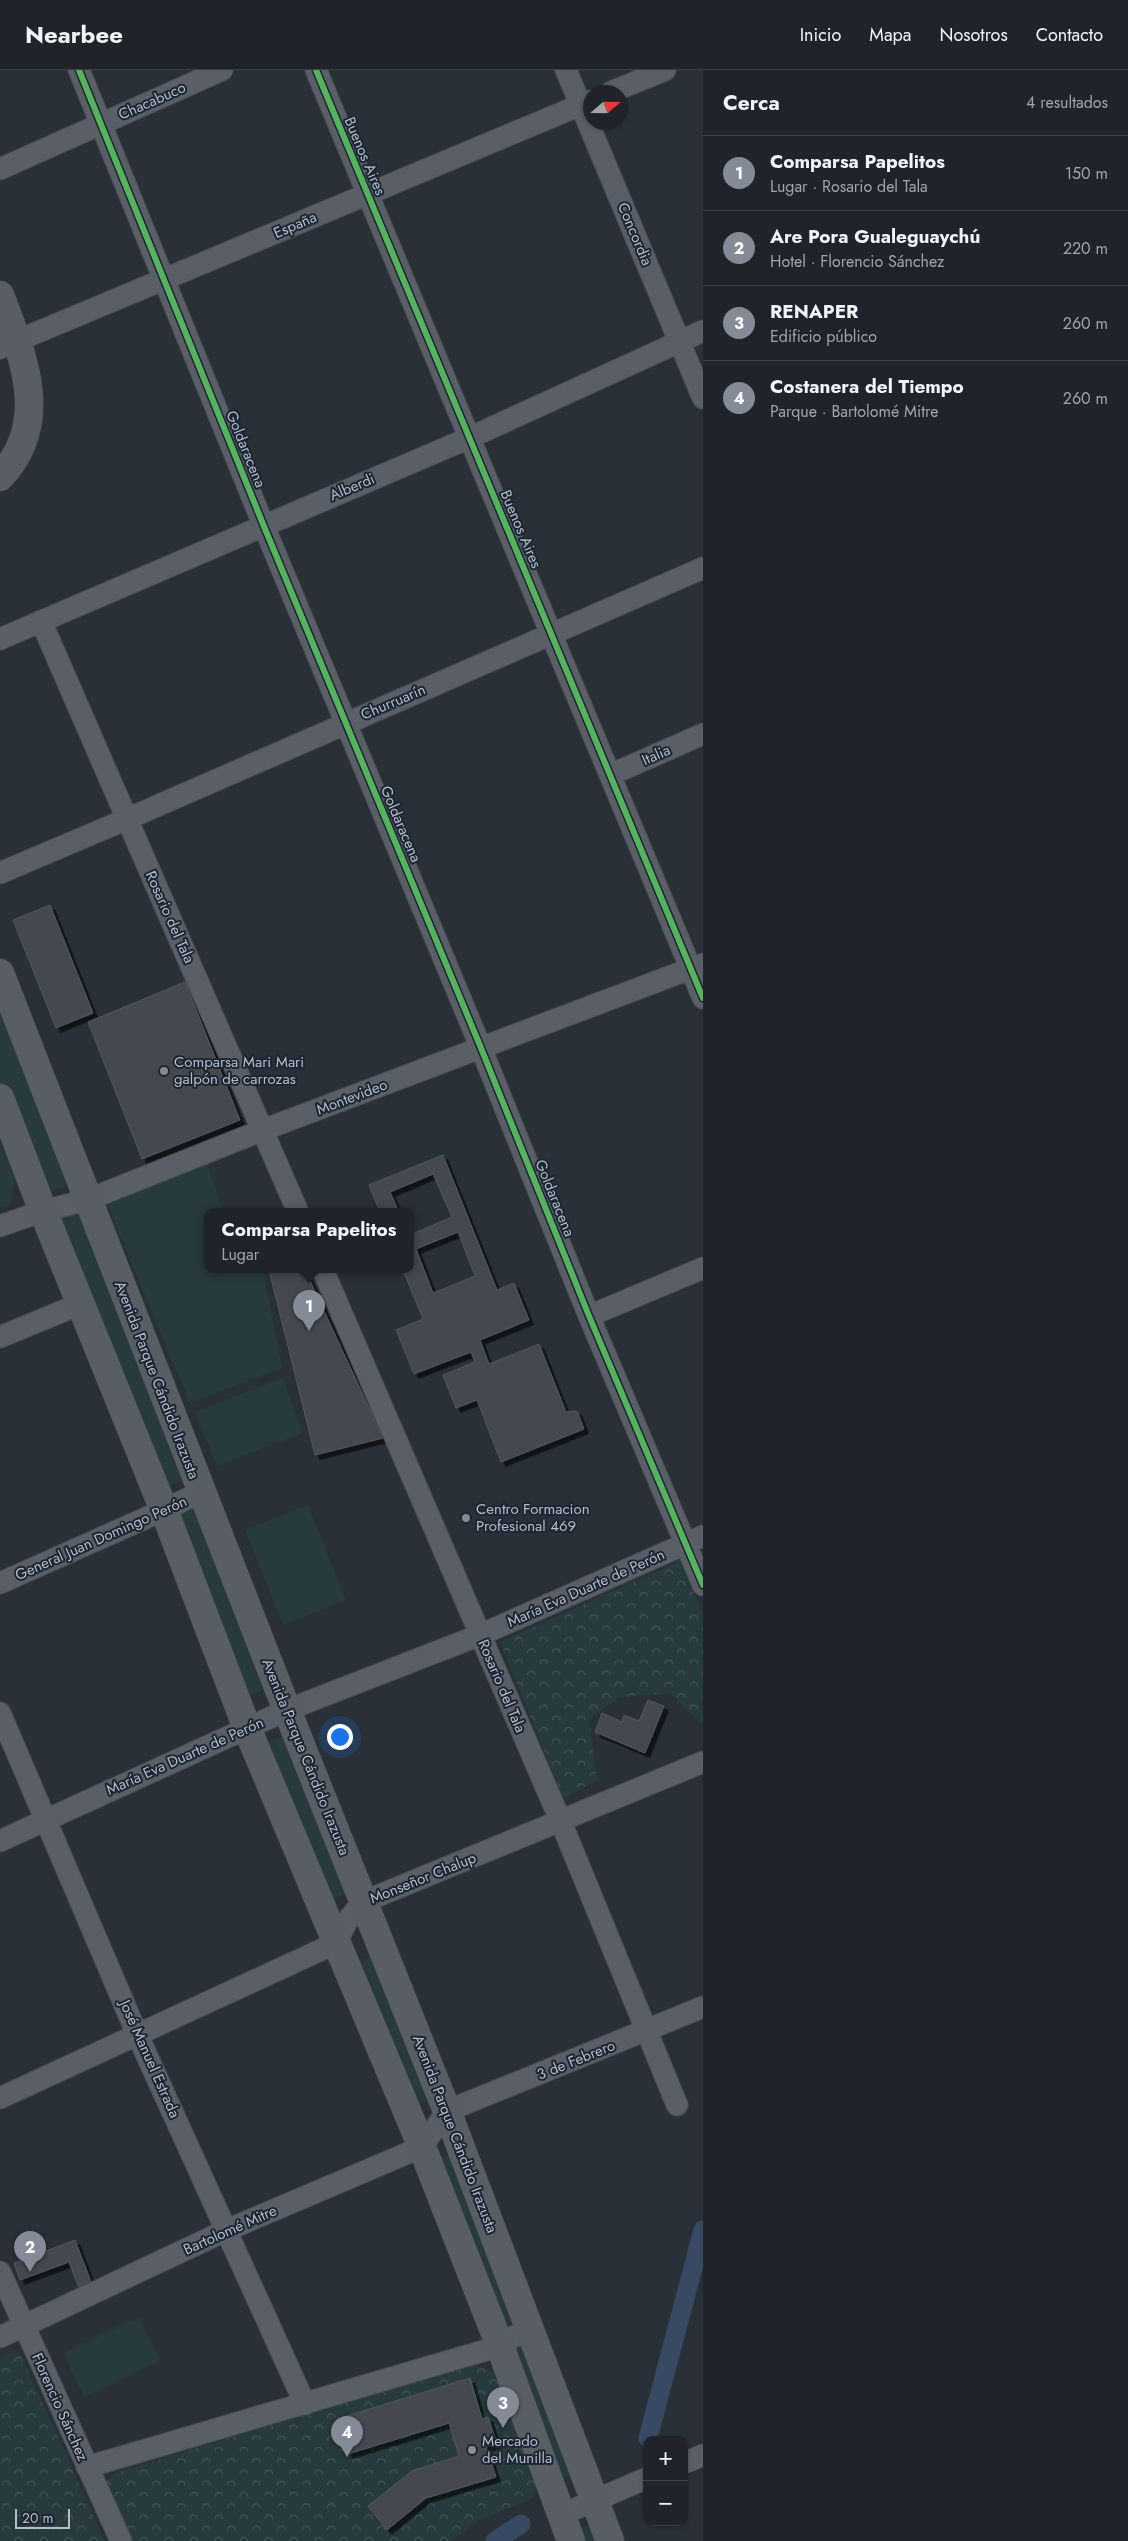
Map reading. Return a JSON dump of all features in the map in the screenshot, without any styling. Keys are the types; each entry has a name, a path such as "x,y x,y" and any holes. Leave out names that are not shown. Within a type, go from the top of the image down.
{"main road":[{"path":"0,295 8,344 28,381 30,417 23,443 0,477"},
{"name":"Avenida Parque Cándido Irazusta","path":"0,973 201,1492 447,2111 610,2541"},
{"path":"0,1098 80,1304 164,1510 247,1728 422,2147 500,2346 571,2541"}],"street":[{"name":"Goldaracena","path":"79,70 163,280 481,1048 589,1316 694,1540 703,1585"},
{"name":"Chacabuco","path":"0,169 222,70"},
{"name":"Buenos Aires","path":"316,70 610,775 697,966 703,998"},
{"name":"Concordia","path":"566,70 583,98"},
{"path":"628,85 664,70"},
{"name":"España","path":"8,344 583,104"},
{"name":"Concordia","path":"597,130 703,398"},
{"name":"Alberdi","path":"0,639 263,524 469,438 679,340 703,331"},
{"name":"Churruarín","path":"0,873 703,568"},
{"name":"Rosario del Tala","path":"41,621 296,1208"},
{"name":"Italia","path":"610,775 703,734"},
{"name":"Montevideo","path":"0,1226 43,1211 87,1200 263,1130 697,966"},
{"path":"589,1316 703,1268"},
{"name":"Rosario del Tala","path":"324,1273 561,1822 678,2105"},
{"path":"0,1337 80,1304"},
{"name":"General Juan Domingo Perón","path":"0,1583 201,1492"},
{"name":"María Eva Duarte de Perón","path":"0,1841 287,1710 480,1635 694,1540"},
{"name":"José Manuel Estrada","path":"0,1713 47,1819 137,2034 305,2404"},
{"name":"Monseñor Chalup","path":"336,1944 347,1920 363,1902 703,1762"},
{"path":"0,2098 336,1944"},
{"name":"3 de Febrero","path":"447,2111 648,2031 703,2007"},
{"path":"422,2147 447,2111"},
{"name":"Bartolomé Mitre","path":"0,2337 227,2230 422,2147"},
{"name":"Florencio Sánchez","path":"0,2272 121,2541"},
{"path":"87,2467 500,2346 513,2337 530,2330"},
{"path":"688,2461 703,2455"},
{"path":"561,2515 643,2480"}],"green space":[{"path":"0,1011 69,1184 43,1195 0,1088"},
{"path":"0,1143 15,1179 11,1204 0,1208"},
{"path":"207,1163 223,1208 204,1208 204,1273 264,1273 282,1368 190,1403 106,1202"},
{"path":"79,1212 187,1478 162,1489 54,1221"},
{"path":"283,1378 303,1433 217,1466 195,1412"},
{"path":"308,1505 346,1600 283,1625 245,1530"},
{"path":"198,1507 265,1689 242,1699 174,1515"},
{"path":"680,1561 703,1615 703,1725 670,1693 620,1697 589,1719 597,1781 563,1797 500,1642"},
{"path":"286,1735 348,1893 323,1903 258,1745"},
{"path":"375,1954 436,2098 409,2107 350,1966"},
{"path":"455,2153 519,2321 498,2329 429,2161"},
{"path":"139,2317 160,2360 84,2397 63,2353"},
{"path":"527,2344 576,2473 557,2481 506,2352"},
{"path":"13,2352 20,2353 105,2541 0,2541 0,2358"},
{"path":"468,2365 488,2369 499,2379 537,2488 533,2498 480,2520 451,2541 130,2541 106,2489 107,2480 115,2473"},
{"path":"596,2522 604,2541 577,2541 573,2532"}],"building":[{"path":"50,905 93,1013 56,1028 13,920"},
{"name":"Comparsa Mari Mari galpón de carrozas","path":"185,982 240,1120 142,1159 88,1022"},
{"path":"443,1155 497,1290 514,1283 529,1320 480,1340 489,1364 539,1344 566,1412 577,1411 584,1429 501,1462 477,1400 456,1408 443,1375 475,1362 471,1352 414,1374 396,1330 423,1319 404,1273 414,1273 414,1233 452,1217 433,1174 390,1192 397,1208 378,1208 369,1185","holes":["458,1232 475,1276 433,1293 416,1249"]},
{"path":"270,1273 306,1273 383,1438 315,1455"},
{"path":"648,1700 664,1706 645,1753 595,1732 602,1713 622,1722 624,1715 639,1721"},
{"path":"75,2240 93,2287 80,2291 69,2262 20,2280 14,2263"},
{"name":"Mercado del Munilla","path":"470,2378 482,2419 488,2417 497,2444 486,2447 496,2477 426,2498 387,2530 368,2506 412,2471 459,2456 449,2423 348,2454 337,2419"}],"waterway":[{"path":"649,2436 703,2230"},
{"path":"495,2541 521,2524"}],"cycle path":[{"path":"79,70 263,524 481,1048 589,1316 703,1585"},
{"path":"316,70 703,998"}],"place":[{"name":"Comparsa Mari Mari galpón de carrozas","path":"164,1071"},
{"name":"Comparsa Papelitos","path":"309,1331"},
{"name":"Centro Formacion Profesional 469","path":"466,1518"},
{"name":"Are Pora Gualeguaychú","path":"30,2272"},
{"name":"RENAPER","path":"503,2428"},
{"name":"Mercado del Munilla","path":"472,2450"},
{"name":"Costanera del Tiempo","path":"347,2457"}]}
